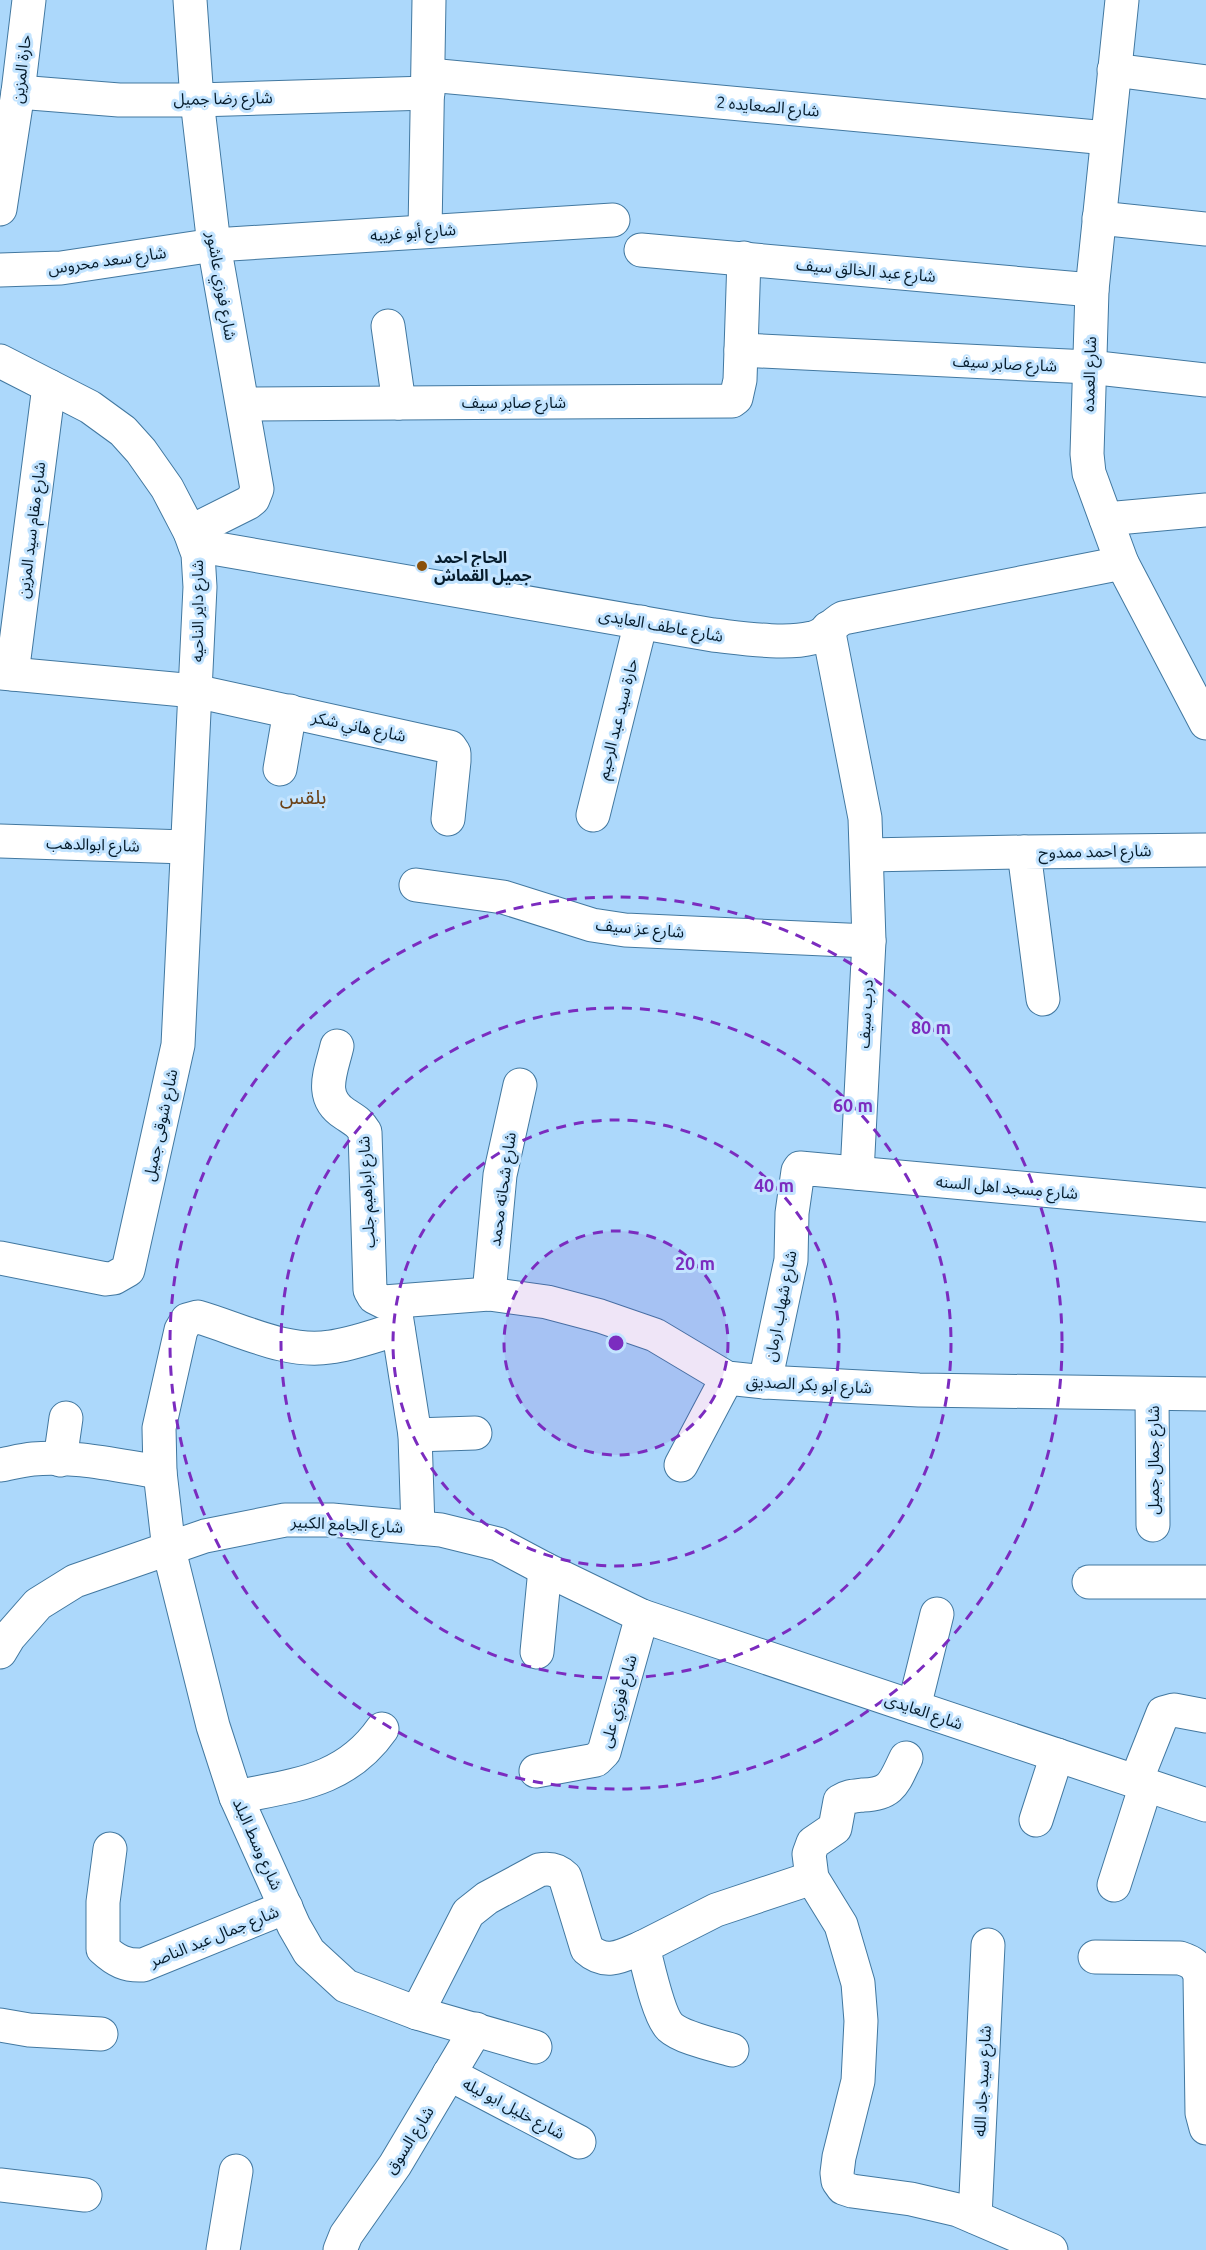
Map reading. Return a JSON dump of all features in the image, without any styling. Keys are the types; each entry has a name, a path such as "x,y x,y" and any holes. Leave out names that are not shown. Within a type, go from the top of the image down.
{"street":[{"name":"حارة المزين","path":"1,201 29,0"},
{"name":"شارع فوزي عاشور","path":"190,0 197,99 213,245 243,404 256,494 248,503 193,539"},
{"path":"425,231 429,0"},
{"name":"شارع العمده","path":"1122,0 1092,290 1087,454 1089,473 1122,563 1206,723"},
{"path":"1114,70 1206,82"},
{"name":"شارع رضا جميل","path":"18,92 119,99 197,99 429,84"},
{"name":"شارع الصعايده 2","path":"429,84 1107,138"},
{"path":"1099,218 1206,229"},
{"name":"شارع أبو غريبه","path":"213,245 613,219"},
{"name":"شارع سعد محروس","path":"0,270 61,268 213,245"},
{"name":"شارع عبد الخالق سيف","path":"641,250 1092,290"},
{"name":"شارع صابر سيف","path":"243,404 732,401 739,390 744,258"},
{"path":"388,326 399,403"},
{"name":"شارع صابر سيف","path":"741,350 1089,367 1206,380"},
{"name":"شارع داير الناحيه","path":"0,361 90,407 123,431 141,451 167,488 193,539 198,554 200,587 186,847"},
{"name":"شارع مقام سيد المزين","path":"49,386 6,674 195,691"},
{"path":"1106,519 1206,510"},
{"name":"شارع عاطف العايدى","path":"193,539 713,635 763,641 811,639 843,618 1122,563"},
{"name":"حارة سيد عبد الرحيم","path":"593,815 641,622"},
{"name":"درب سيف","path":"828,628 865,818 867,855 869,941 857,1173"},
{"name":"شارع هاني شكر","path":"195,691 450,747 454,753 454,761 448,819"},
{"path":"280,769 290,711"},
{"name":"شارع ابوالدهب","path":"0,841 186,847"},
{"name":"شارع شوقى جميل","path":"0,1258 106,1279 114,1278 128,1270 178,1045 186,847"},
{"name":"شارع احمد ممدوح","path":"1043,999 1024,852 1206,850"},
{"path":"867,855 1024,852"},
{"name":"شارع عز سيف","path":"416,885 503,897 592,925 625,930 869,941"},
{"name":"شارع ابراهيم جلب","path":"337,1046 327,1090 329,1100 336,1108 359,1122 365,1132 370,1290 396,1315"},
{"name":"شارع شحاته محمد","path":"489,1294 501,1175 520,1085"},
{"name":"شارع شهاب ارمان","path":"765,1382 791,1260 792,1214 798,1171 800,1168 809,1168"},
{"name":"شارع مسجد اهل السنه","path":"809,1168 1206,1205"},
{"name":"شارع ابو بكر الصديق","path":"160,1472 159,1428 181,1330 187,1320 198,1317 298,1347 329,1348 396,1315 489,1294 547,1302 655,1335 727,1378 919,1390 1206,1394"},
{"path":"396,1315 414,1435 418,1528"},
{"path":"681,1465 727,1378"},
{"name":"شارع جمال جميل","path":"1152,1395 1153,1525"},
{"path":"60,1460 66,1418"},
{"path":"414,1435 475,1433"},
{"path":"0,1465 34,1459 85,1461 160,1472"},
{"name":"شارع وسط البلد","path":"160,1472 170,1550 213,1726 236,1797 309,1952 346,1986 417,2013 535,2047"},
{"name":"شارع الجامع الكبير","path":"0,1652 9,1637 38,1604 75,1581 206,1536 285,1520 332,1520 441,1530 498,1544 642,1616"},
{"path":"537,1652 545,1569"},
{"path":"1089,1582 1206,1582"},
{"path":"914,1707 937,1614"},
{"name":"شارع العايدى","path":"642,1616 1206,1805"},
{"name":"شارع فوزي على","path":"537,1771 596,1760 604,1752 642,1616"},
{"path":"1114,1885 1162,1713 1174,1710 1206,1716"},
{"path":"236,1797 319,1779 336,1771 369,1747 382,1729"},
{"path":"1036,1820 1057,1755"},
{"path":"906,1758 893,1784 885,1792 876,1795 847,1797 840,1801 835,1828 813,1843 810,1848 812,1878 841,1925 858,1983 861,2021 858,2081 838,2157 838,2181 843,2188 852,2191 911,2199 958,2210 1051,2250"},
{"name":"شارع جمال عبد الناصر","path":"110,1849 103,1902 103,1950 121,1962 132,1966 143,1965 286,1907"},
{"path":"417,2013 468,1913 486,1898 539,1870 547,1868 565,1876 587,1949 595,1956 605,1959 622,1956 644,1947 716,1910 812,1878"},
{"name":"شارع سيد جاد الله","path":"975,2217 988,1945"},
{"path":"644,1947 661,2010 669,2026 677,2032 732,2050"},
{"path":"1095,1957 1180,1958 1191,1961 1196,1966 1200,1976 1202,2113 1206,2128"},
{"path":"0,2025 29,2030 101,2034"},
{"name":"شارع السوق","path":"340,2250 346,2235 395,2165 476,2029"},
{"name":"شارع خليل ابو ليله","path":"449,2074 579,2142"},
{"path":"223,2250 236,2171"},
{"path":"0,2185 85,2195"}],"place":[{"name":"الحاج احمد جميل القماش","path":"422,566"}],"district":[{"name":"بلقس","path":"303,797"}]}
